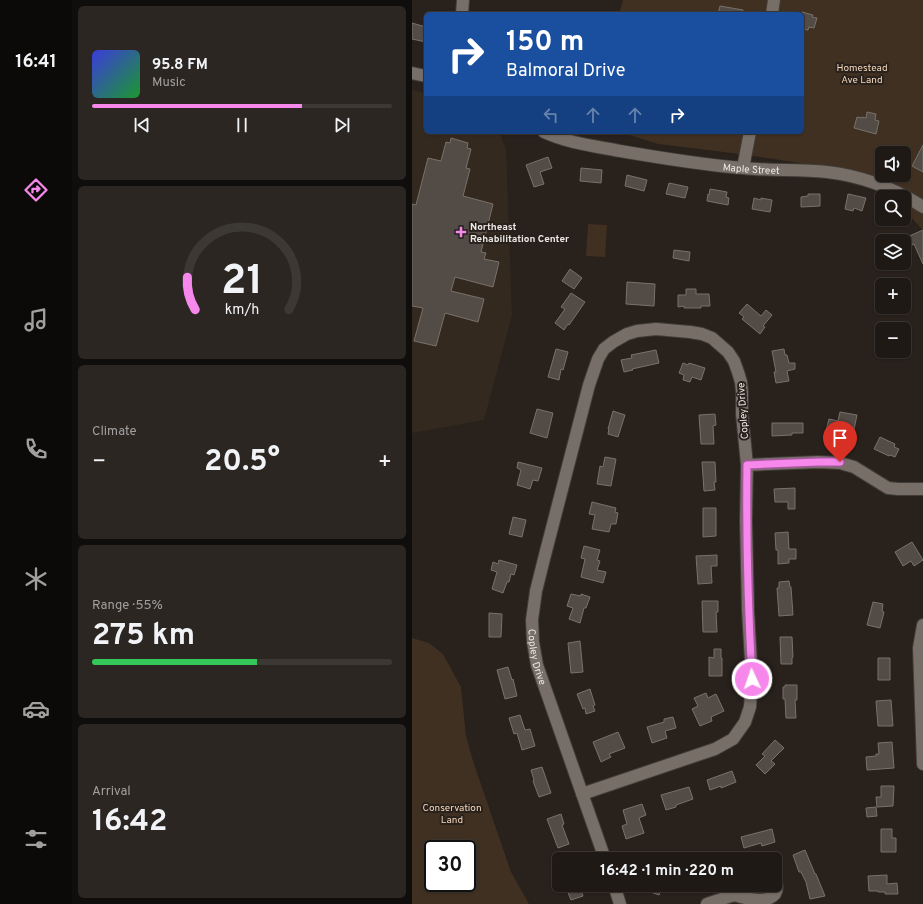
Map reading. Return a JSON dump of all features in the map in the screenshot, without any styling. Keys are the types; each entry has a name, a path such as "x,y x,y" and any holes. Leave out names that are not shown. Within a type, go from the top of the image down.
{"street":[{"path":"462,12 463,0"},
{"path":"772,12 774,0"},
{"path":"412,73 424,76"},
{"name":"Maple Street","path":"549,134 575,142 658,158 743,168 827,172 859,178 892,189 923,207"},
{"path":"743,168 750,134"},
{"name":"Copley Drive","path":"582,794 715,749 733,739 745,722 750,708 752,679 746,521 747,465 742,414 741,382 734,361 728,352 712,338 702,334 656,329 637,331 627,334 604,348 589,384 536,591 532,620 533,642 537,665 582,794 603,852"},
{"path":"747,465 840,462 854,467 888,488 923,489"},
{"path":"923,625 919,648 923,764"},
{"path":"616,892 620,904"},
{"path":"707,904 734,892"},
{"path":"741,892 754,902 762,903 772,899 776,892"}],"shaded area":[{"name":"Northeast Rehabilitation Center","path":"412,90 424,93 424,134 500,134 506,149 512,315 484,420 412,433"}],"green space":[{"name":"Homestead Ave Land","path":"623,0 923,0 923,230 911,217 911,190 875,190 813,165 658,144 626,134 804,134 804,12 620,12"},
{"path":"588,224 607,225 605,257 586,256"},
{"name":"Conservation Land","path":"412,638 429,643 443,654 461,687 466,736 473,761 511,872 529,904 412,904"}],"building":[{"path":"720,6 743,10 742,12 718,12"},
{"path":"804,13 813,15 812,17 817,18 814,28 809,27 808,30 804,29"},
{"path":"412,23 424,26 424,42 412,39"},
{"path":"867,112 876,114 875,120 879,121 876,134 854,128 857,117 866,118"},
{"path":"451,138 468,143 467,148 471,149 466,168 470,169 463,196 493,204 481,252 486,253 484,259 499,262 493,287 455,277 451,291 484,299 478,322 445,313 436,346 414,341 423,308 412,306 412,204 416,205 428,158 441,161 446,142 450,143"},
{"path":"923,145 923,172 912,166"},
{"path":"548,157 552,168 540,172 544,184 534,187 526,165"},
{"path":"581,168 602,170 601,183 580,181"},
{"path":"627,175 647,180 644,191 625,186"},
{"path":"669,183 688,187 685,198 666,194"},
{"path":"710,189 727,192 726,197 729,198 728,205 707,201"},
{"path":"808,194 820,194 820,206 801,207 801,197 808,196"},
{"path":"848,194 866,198 862,211 854,208 853,211 845,209"},
{"path":"754,198 761,200 761,198 772,200 770,212 752,209"},
{"path":"923,230 923,264 914,244 911,246 911,235"},
{"path":"674,250 690,252 689,261 673,258"},
{"path":"570,269 582,278 574,289 562,281"},
{"path":"627,282 655,284 654,306 626,304"},
{"path":"686,289 696,289 696,294 709,294 710,306 701,306 701,308 684,308 684,306 678,307 678,295 686,295"},
{"path":"571,293 585,302 564,330 555,323 565,309 561,307"},
{"path":"747,304 761,316 766,310 772,315 763,326 765,327 760,334 742,319 744,317 739,313"},
{"path":"556,349 568,352 563,370 561,369 559,380 548,377"},
{"path":"784,349 789,363 795,363 795,369 787,371 789,381 776,383 774,372 776,372 772,351"},
{"path":"656,350 659,363 624,372 621,360 632,358 631,355"},
{"path":"683,363 688,365 689,363 705,368 701,380 692,377 690,382 683,380 684,375 679,373"},
{"path":"537,409 553,413 547,438 530,433"},
{"path":"613,411 625,415 618,437 608,434"},
{"path":"840,412 857,415 853,434 838,431 837,434 826,431 829,419 838,421"},
{"path":"715,414 716,425 713,426 714,444 701,444 699,415"},
{"path":"772,423 803,423 803,433 772,436"},
{"path":"880,437 895,444 894,447 899,449 895,457 889,456 874,449"},
{"path":"605,457 616,459 611,486 597,484 600,466 603,467"},
{"path":"518,462 542,468 538,481 533,480 530,489 517,485 521,470 517,468"},
{"path":"702,462 715,462 715,490 704,491"},
{"path":"795,488 795,509 788,509 788,502 775,502 774,489"},
{"path":"592,502 616,508 615,512 618,513 616,524 611,524 609,532 592,529 595,515 589,514"},
{"path":"703,508 716,508 716,536 703,537"},
{"path":"513,517 526,520 522,537 509,534"},
{"path":"788,532 789,549 796,549 796,559 789,559 789,563 778,564 778,550 776,550 775,533"},
{"path":"912,542 923,560 914,566 911,561 903,566 895,552"},
{"path":"584,546 600,550 597,560 600,561 597,570 606,572 603,583 581,577 585,559 581,558"},
{"path":"717,555 717,566 711,566 712,583 698,584 696,556"},
{"path":"499,560 517,565 514,575 511,574 509,582 507,582 503,593 492,589 497,572 491,570 493,562 498,564"},
{"path":"789,581 791,587 793,615 779,616 777,588 779,588 779,582"},
{"path":"571,594 581,596 581,594 590,597 586,608 584,608 580,623 569,619 573,608 567,606"},
{"path":"702,601 718,601 718,612 716,612 717,632 703,632"},
{"path":"873,602 883,604 882,611 884,612 880,628 867,625"},
{"path":"489,613 502,614 501,637 489,637"},
{"path":"780,637 792,637 792,664 781,664"},
{"path":"580,641 583,672 571,673 568,643"},
{"path":"714,649 721,649 722,676 709,676 709,657 714,658"},
{"path":"878,658 890,658 890,680 878,680"},
{"path":"508,667 512,680 513,679 517,696 505,699 497,670"},
{"path":"785,685 797,685 797,700 795,700 796,718 786,718 785,699 783,699 783,687 785,687"},
{"path":"590,689 595,705 593,706 595,711 586,714 585,708 583,709 577,694"},
{"path":"706,693 708,698 716,694 724,711 711,717 712,721 700,726 692,709 698,706 694,698"},
{"path":"891,700 893,726 878,726 876,701"},
{"path":"520,715 525,730 530,729 535,746 522,750 517,733 514,734 509,718"},
{"path":"673,717 676,728 665,731 667,738 652,743 647,727 664,722 664,719"},
{"path":"618,732 625,748 609,754 611,757 601,762 593,742"},
{"path":"775,740 784,748 771,761 775,764 765,774 756,765 765,756 762,754"},
{"path":"892,742 894,768 867,770 866,757 876,756 876,754 879,754 878,743"},
{"path":"542,767 551,793 539,797 533,781 531,770"},
{"path":"732,771 736,782 721,788 721,786 710,790 707,780"},
{"path":"881,786 894,786 893,806 877,807 876,797 881,797"},
{"path":"689,787 693,799 666,810 661,795"},
{"path":"642,804 646,815 639,818 644,833 626,839 622,826 627,824 623,810"},
{"path":"876,807 877,816 867,817 866,808"},
{"path":"561,814 564,824 562,825 569,844 558,848 547,819"},
{"path":"772,829 775,842 762,846 761,843 744,848 741,837"},
{"path":"881,829 892,829 892,838 896,838 896,852 881,852"},
{"path":"805,850 825,896 810,899 806,882 801,872 799,872 793,855"},
{"path":"887,875 887,884 897,883 898,894 885,894 885,892 869,891 868,876"},
{"path":"568,892 582,892 583,896 571,900"},
{"path":"651,892 660,892 659,895"}],"place":[{"name":"Northeast Rehabilitation Center","path":"461,232"}],"route":[{"path":"752,679 748,611 746,521 747,465 840,462"}]}
